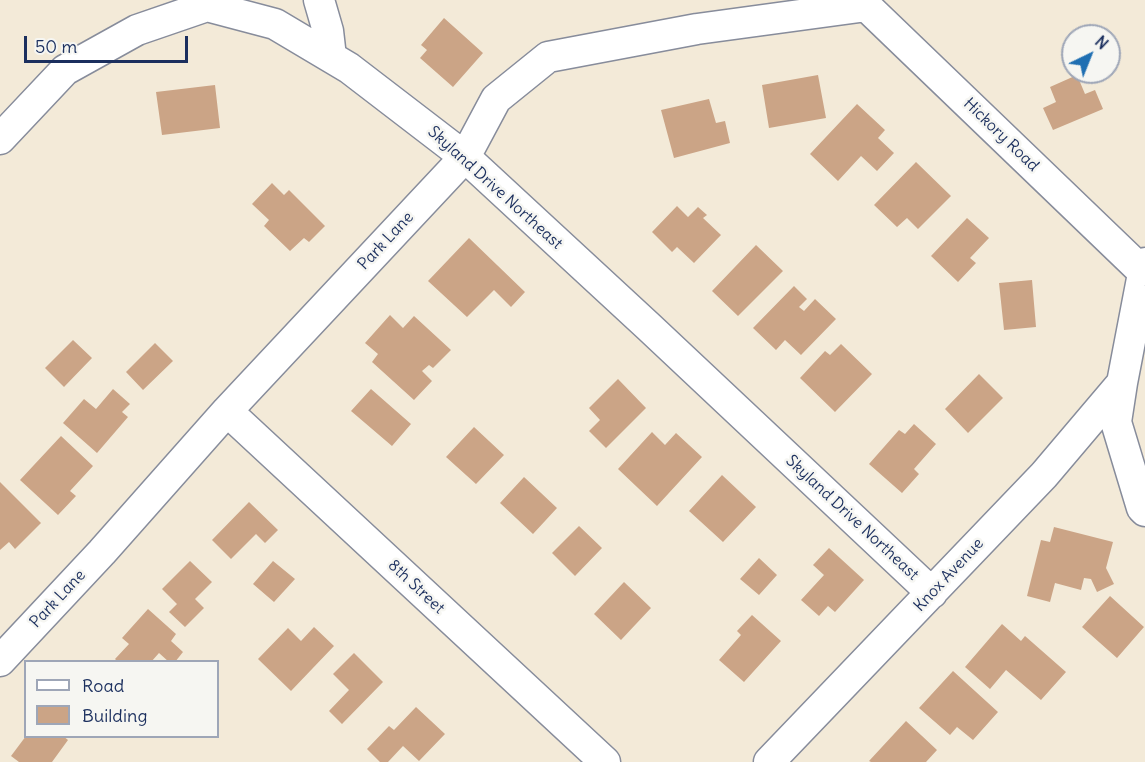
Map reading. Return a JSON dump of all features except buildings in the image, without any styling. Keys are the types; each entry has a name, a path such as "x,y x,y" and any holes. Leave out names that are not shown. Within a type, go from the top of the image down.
{"street":[{"path":"319,0 328,31 331,57"},
{"name":"Park Lane","path":"0,662 102,552 227,411 465,158 496,99 548,57 697,29 864,3"},
{"name":"Hickory Road","path":"864,3 1144,267"},
{"name":"Skyland Drive Northeast","path":"0,139 65,70 137,30 207,6 275,24 349,68 465,158 932,593"},
{"path":"1144,267 1116,422 1145,511"},
{"name":"Knox Avenue","path":"770,762 1044,475 1122,383"},
{"name":"8th Street","path":"227,411 604,762"}]}
